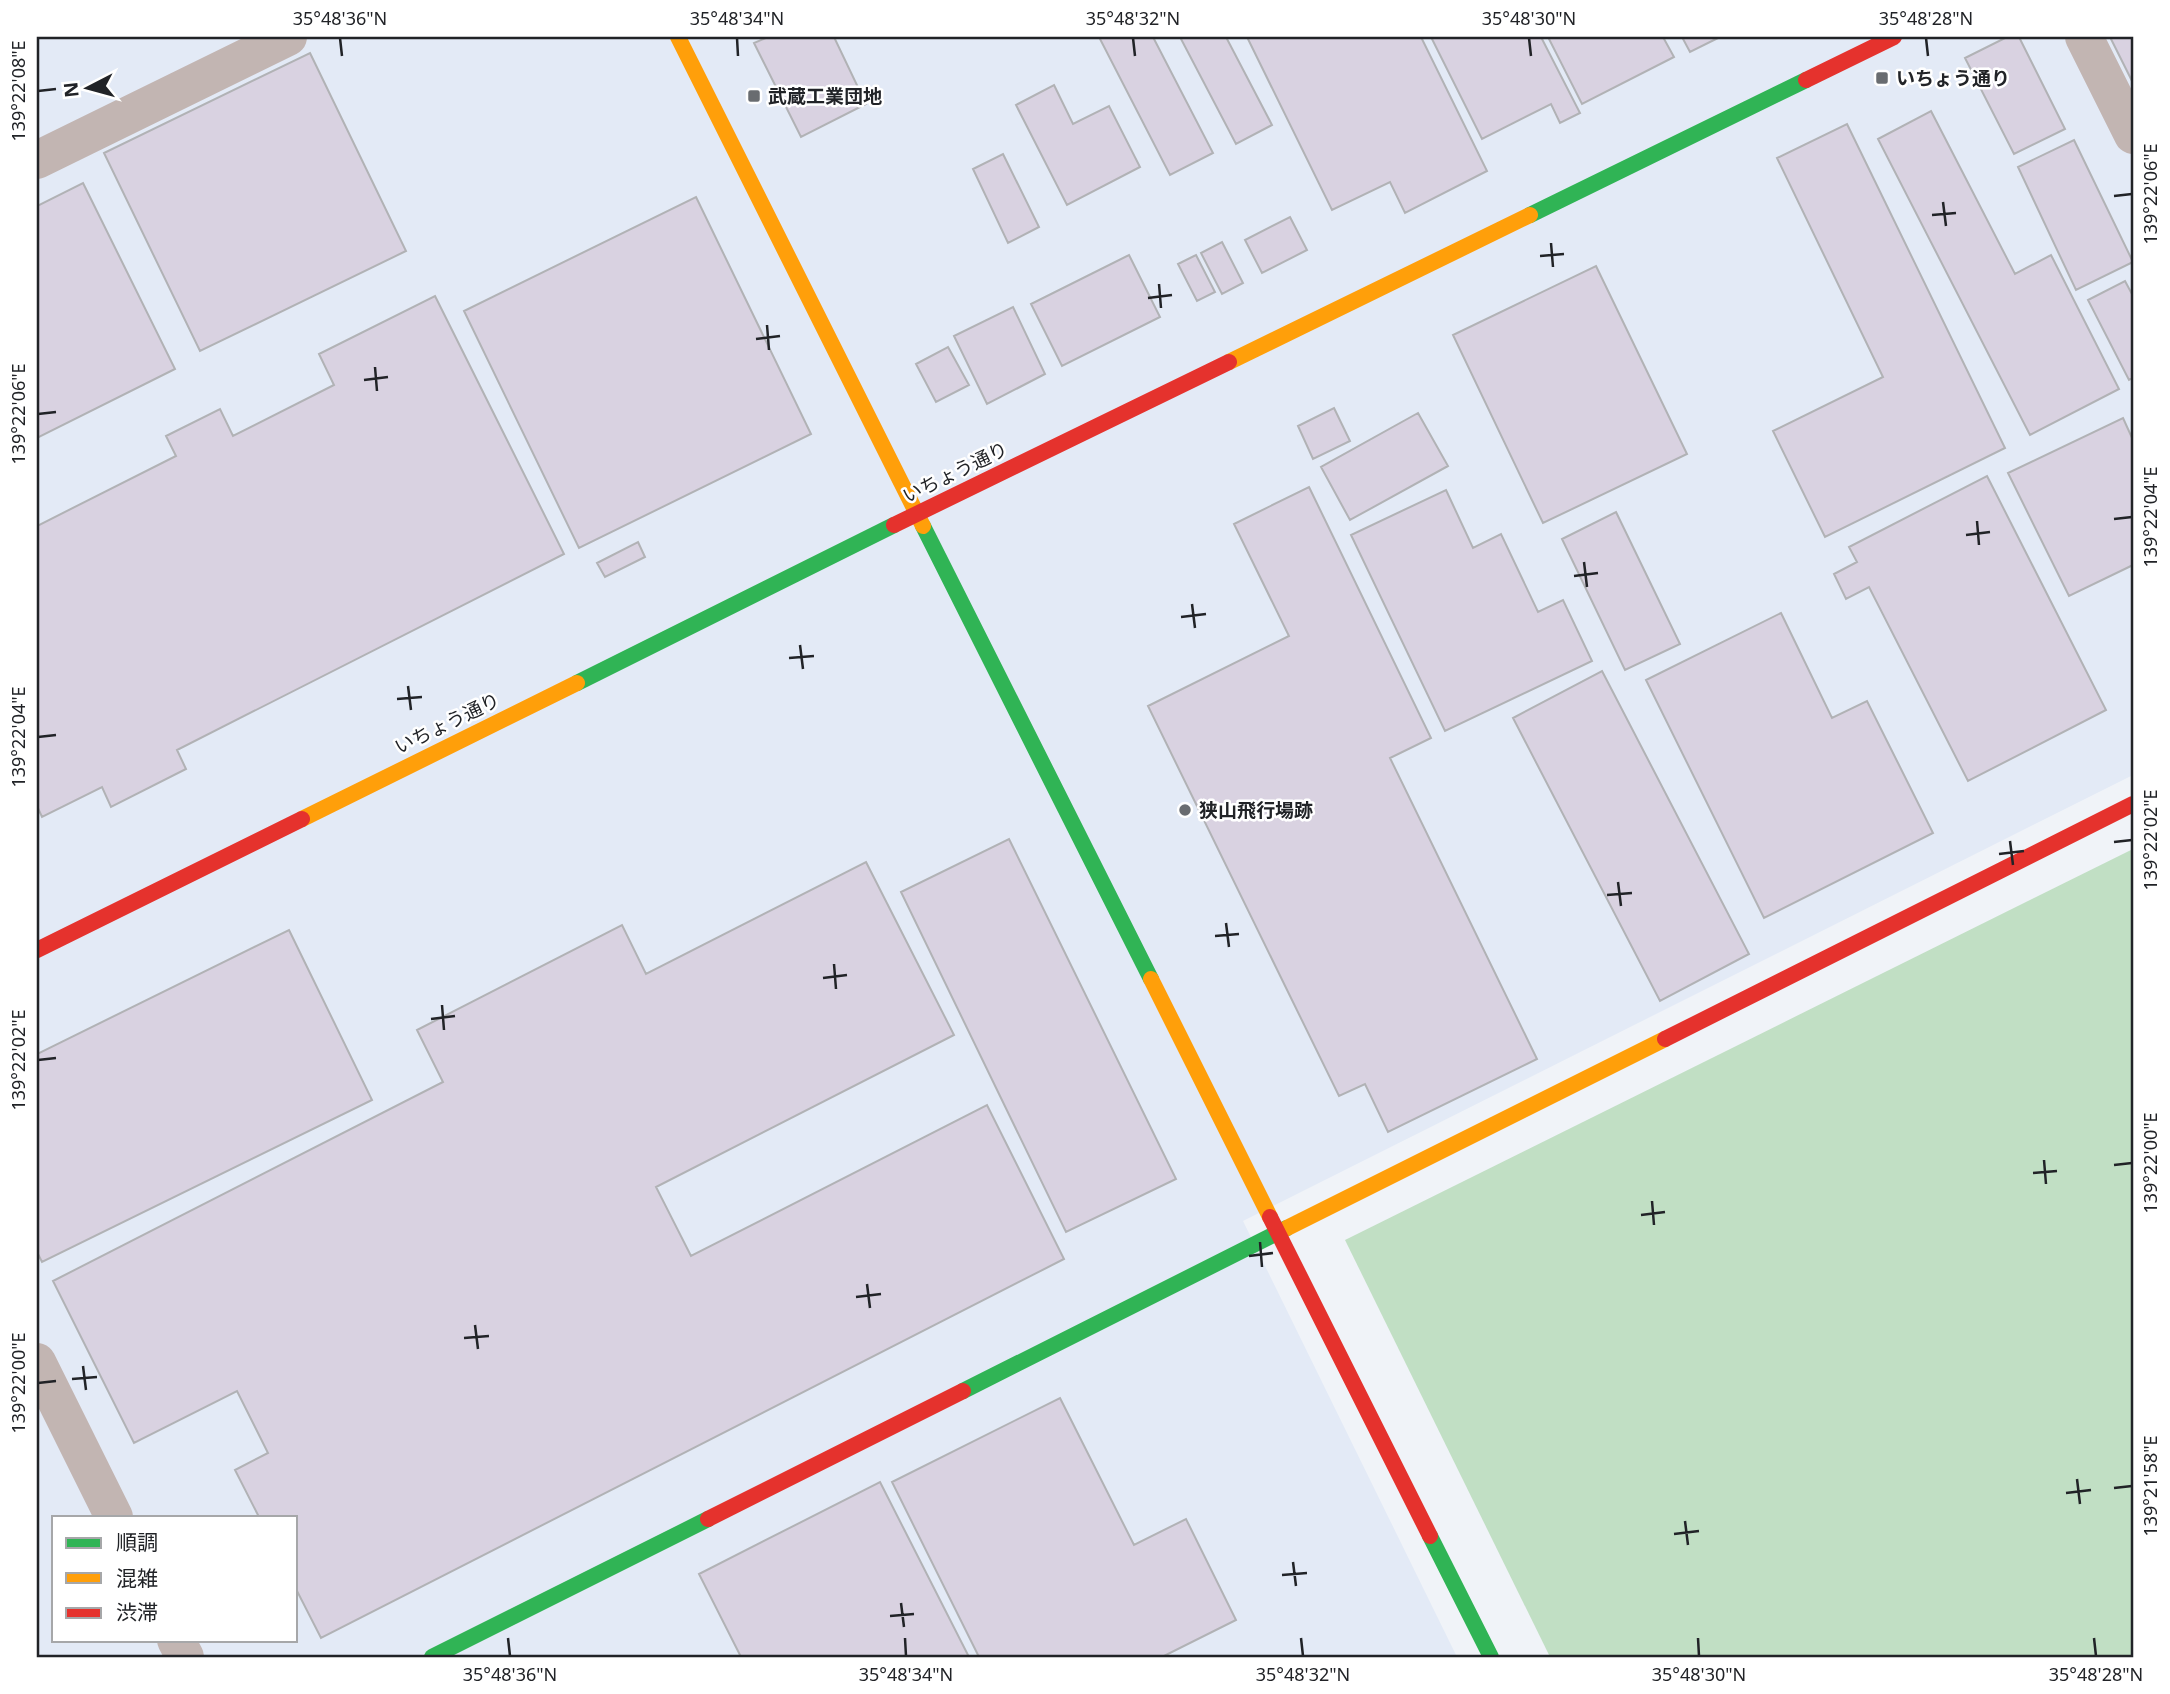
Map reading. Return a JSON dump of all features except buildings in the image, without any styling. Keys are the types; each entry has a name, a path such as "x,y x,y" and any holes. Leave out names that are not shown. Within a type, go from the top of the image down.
{"street":[{"path":"37,160 288,37"},
{"path":"678,37 1491,1657"},
{"name":"いちょう通り","path":"37,950 917,514 1894,37"},
{"path":"2084,37 2133,135"},
{"path":"432,1657 2133,804"},
{"path":"37,1363 114,1516"}],"shaded area":[{"name":"武蔵工業団地","path":"37,37 2133,37 2133,775 1243,1221 1457,1657 37,1657"}],"green space":[{"path":"2133,849 2133,1657 1550,1657 1345,1240"}],"traffic: fast":[{"path":"1530,215 1806,80"},
{"path":"577,683 894,525"},
{"path":"923,526 1151,979"},
{"path":"963,1391 1287,1228"},
{"path":"432,1657 708,1519"},
{"path":"1430,1536 1491,1657"}],"traffic: slow":[{"path":"678,37 923,526"},
{"path":"1229,362 1530,215"},
{"path":"302,819 577,683"},
{"path":"1151,979 1270,1217"},
{"path":"1287,1228 1665,1039"}],"traffic: jam":[{"path":"1806,80 1894,37"},
{"path":"894,525 1229,362"},
{"path":"1665,1039 2133,804"},
{"path":"37,950 302,819"},
{"path":"1270,1217 1430,1536"},
{"path":"708,1519 963,1391"}],"place":[{"name":"いちょう通り","path":"1882,78"},
{"name":"武蔵工業団地","path":"754,96"},
{"name":"狭山飛行場跡","path":"1185,810"}]}
